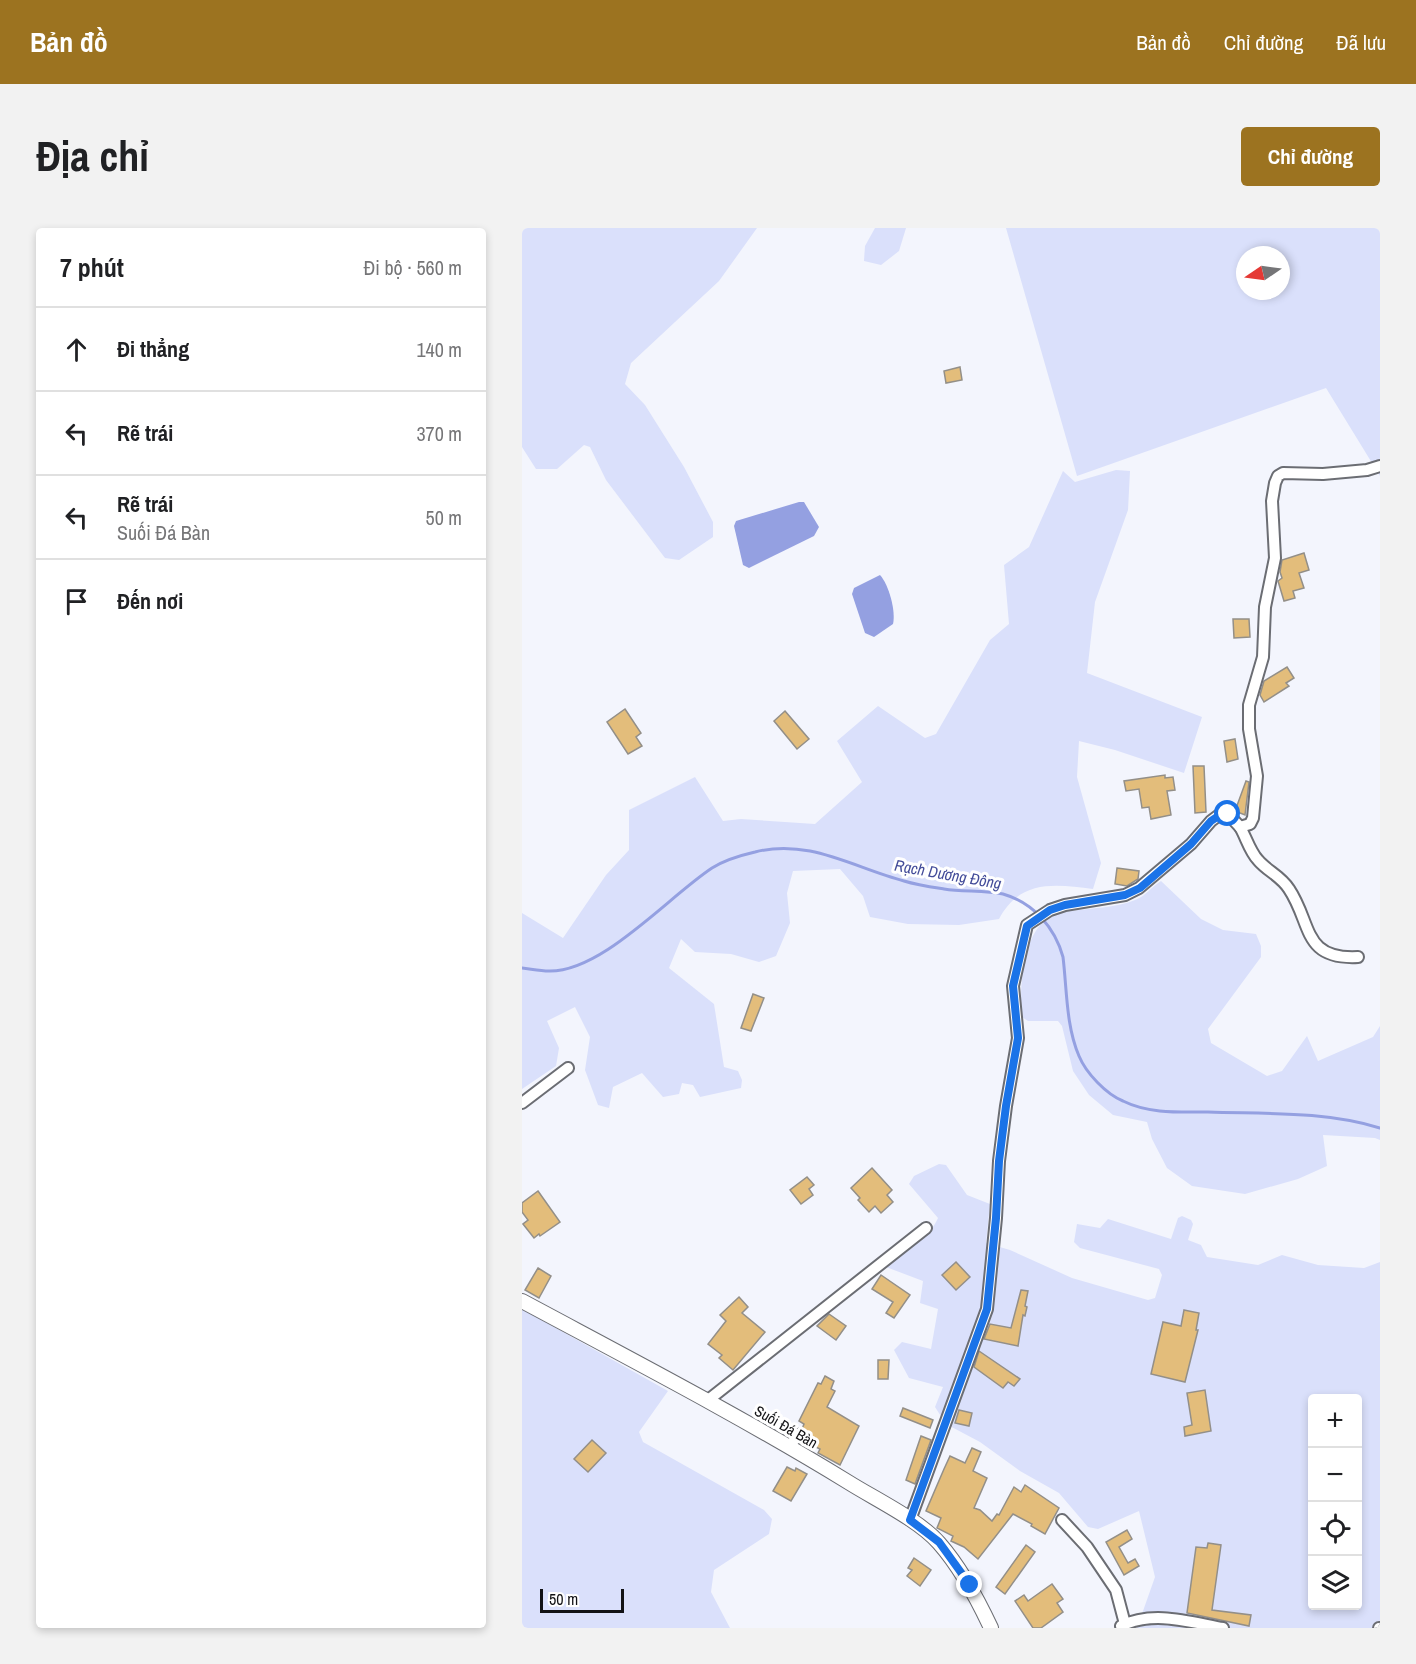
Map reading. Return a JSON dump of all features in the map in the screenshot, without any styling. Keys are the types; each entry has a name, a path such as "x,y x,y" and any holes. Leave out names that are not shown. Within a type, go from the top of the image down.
{"street":[{"path":"1240,827 1250,824 1253,818 1257,776 1249,705 1263,657 1265,607 1275,558 1272,519 1275,483 1278,476 1288,472 1323,474 1367,470 1380,466"},
{"path":"910,1520 987,1309 1000,1150 1018,1038 1013,986 1027,926 1050,910 1065,905 1125,895 1140,888 1191,844 1211,821 1220,815 1228,814 1240,827 1257,860 1288,887 1306,927 1320,948 1340,958 1358,957"},
{"path":"522,1103 568,1068"},
{"path":"707,1401 926,1228"},
{"name":"Suối Đá Bàn","path":"522,1301 707,1401 910,1520 939,1542 970,1585 991,1628"},
{"path":"790,1448 797,1434"},
{"path":"1062,1521 1088,1547 1116,1590 1122,1626 1144,1619 1157,1618 1223,1628"}],"shaded area":[{"path":"522,228 757,228 719,281 631,363 625,384 645,405 684,467 713,522 713,537 679,560 665,558 606,480 590,447 584,445 557,469 536,469 522,447"},
{"path":"875,228 906,228 899,251 881,265 864,261 865,246"},
{"path":"1006,228 1380,228 1380,476 1326,388 1077,476"},
{"path":"1116,470 1130,471 1128,510 1095,602 1087,673 1202,717 1184,773 1115,750 1079,741 1077,777 1101,863 1093,889 1065,886 1040,887 1017,897 999,919 959,925 908,924 870,917 863,896 840,869 793,871 787,893 790,923 776,956 759,962 731,954 695,952 681,939 669,968 714,1004 724,1067 738,1071 742,1080 741,1088 700,1097 693,1085 682,1083 679,1094 663,1097 642,1073 613,1087 609,1108 598,1105 585,1070 590,1037 575,1007 547,1021 559,1048 556,1066 522,1089 522,913 563,938 606,875 629,850 629,810 695,777 723,821 741,819 815,824 862,782 837,741 878,706 925,738 936,734 990,640 1009,624 1004,565 1029,547 1063,471 1075,482"},
{"path":"1161,881 1201,919 1223,930 1256,934 1261,946 1261,957 1208,1029 1211,1043 1267,1076 1282,1071 1307,1036 1318,1061 1373,1037 1380,1026 1380,1140 1323,1135 1327,1166 1298,1179 1245,1194 1192,1186 1167,1168 1152,1139 1147,1122 1113,1115 1089,1095 1073,1071 1062,1026 1058,1021 1028,1021 1022,1017 1021,991 1025,961 1034,934 1042,923 1056,913 1127,903 1142,896"},
{"path":"939,1164 946,1165 967,1195 990,1204 986,1243 1010,1250 1072,1278 1148,1300 1155,1298 1162,1275 1159,1269 1080,1248 1074,1242 1077,1224 1100,1228 1108,1219 1171,1239 1178,1218 1182,1216 1191,1220 1193,1224 1188,1240 1201,1245 1207,1257 1258,1265 1282,1255 1318,1265 1364,1268 1380,1262 1380,1628 1137,1628 1155,1577 1139,1511 1098,1529 1088,1527 1059,1493 1020,1471 980,1442 946,1424 935,1407 943,1387 909,1378 894,1350 902,1342 931,1349 938,1309 920,1303 923,1281 886,1267 888,1263 923,1238 938,1218 909,1184 914,1176"},
{"path":"522,1309 668,1391 639,1432 643,1442 764,1510 772,1519 769,1534 714,1570 711,1592 730,1628 522,1628"}],"water":[{"path":"804,502 819,527 814,536 749,568 743,565 734,526 736,521"},
{"path":"880,575 889,591 894,619 893,624 874,637 865,633 852,594 854,588"}],"building":[{"path":"960,367 962,380 946,383 944,371"},
{"path":"1304,553 1309,570 1299,573 1304,588 1293,591 1295,598 1284,601 1278,581 1282,578 1280,572 1282,560"},
{"path":"1233,619 1249,619 1250,637 1234,638"},
{"path":"1287,667 1294,678 1286,683 1289,686 1264,702 1260,695 1264,681"},
{"path":"625,709 641,733 636,737 642,746 628,754 607,722"},
{"path":"785,711 809,739 797,749 774,721"},
{"path":"1235,739 1238,759 1227,762 1224,741"},
{"path":"1193,766 1204,766 1206,812 1195,813"},
{"path":"1165,775 1165,778 1173,777 1175,790 1167,791 1171,815 1151,819 1149,807 1142,808 1139,789 1126,791 1124,781"},
{"path":"1246,781 1249,782 1245,815 1235,811"},
{"path":"1117,868 1139,871 1138,879 1127,886 1115,884"},
{"path":"753,994 764,998 751,1031 741,1028"},
{"path":"872,1168 892,1190 887,1195 893,1202 881,1213 875,1206 869,1212 851,1188"},
{"path":"807,1177 814,1185 809,1189 813,1195 801,1204 790,1190"},
{"path":"538,1191 560,1222 534,1238 523,1224 528,1220 522,1212 522,1203"},
{"path":"956,1262 970,1277 956,1290 942,1275"},
{"path":"538,1268 551,1276 539,1298 525,1290"},
{"path":"881,1275 910,1295 894,1318 886,1313 893,1302 872,1289"},
{"path":"1021,1290 1028,1291 1025,1306 1027,1307 1025,1316 1023,1315 1018,1346 984,1339 990,1324 1011,1328"},
{"path":"739,1297 748,1307 742,1313 765,1332 733,1370 719,1358 722,1355 708,1344 726,1321 720,1315"},
{"path":"1184,1310 1199,1313 1196,1330 1198,1330 1185,1382 1151,1374 1163,1322 1181,1326"},
{"path":"829,1314 846,1326 836,1340 817,1326"},
{"path":"979,1351 1020,1379 1014,1386 1008,1382 1003,1388 974,1367"},
{"path":"878,1360 889,1360 888,1379 878,1379"},
{"path":"825,1376 834,1381 831,1389 835,1391 827,1407 859,1426 840,1465 818,1453 820,1449 802,1440 804,1424 799,1421 818,1383 821,1384"},
{"path":"1205,1390 1211,1431 1185,1436 1184,1427 1192,1425 1187,1393"},
{"path":"903,1408 933,1420 930,1428 900,1416"},
{"path":"959,1410 972,1413 969,1426 955,1423"},
{"path":"921,1436 931,1440 915,1484 906,1480"},
{"path":"592,1440 606,1453 588,1472 574,1459"},
{"path":"972,1448 981,1452 973,1471 987,1478 974,1508 980,1510 992,1521 997,1514 999,1515 1014,1487 1021,1492 1025,1485 1059,1508 1045,1534 1013,1514 978,1559 964,1547 951,1541 953,1536 937,1528 941,1518 926,1511 944,1469 950,1456 965,1463"},
{"path":"787,1467 795,1471 796,1468 807,1474 791,1501 773,1491"},
{"path":"1127,1530 1132,1539 1119,1547 1128,1563 1135,1559 1139,1566 1124,1575 1106,1542"},
{"path":"1208,1543 1221,1545 1212,1610 1251,1615 1249,1626 1187,1613 1196,1547 1207,1548"},
{"path":"1026,1545 1035,1552 1005,1594 996,1587"},
{"path":"914,1558 931,1570 920,1586 907,1576 912,1570 908,1568"},
{"path":"1052,1584 1063,1599 1057,1603 1063,1612 1041,1628 1033,1628 1015,1601 1024,1595 1028,1601"}],"waterway":[{"name":"Rạch Dương Đông","path":"522,968 549,971 569,968 591,959 634,931 712,868 727,861 750,853 775,849 813,852 914,884 951,890 1003,894 1033,910 1055,936 1063,957 1069,1020 1079,1056 1097,1082 1123,1101 1143,1108 1165,1111 1316,1116 1380,1128"}],"route":[{"path":"970,1585 939,1542 910,1520 987,1309 999,1161 1009,1083 1018,1038 1013,986 1016,965 1027,926 1050,910 1065,905 1125,895 1140,888 1191,844 1211,821 1220,815 1228,814"}]}
